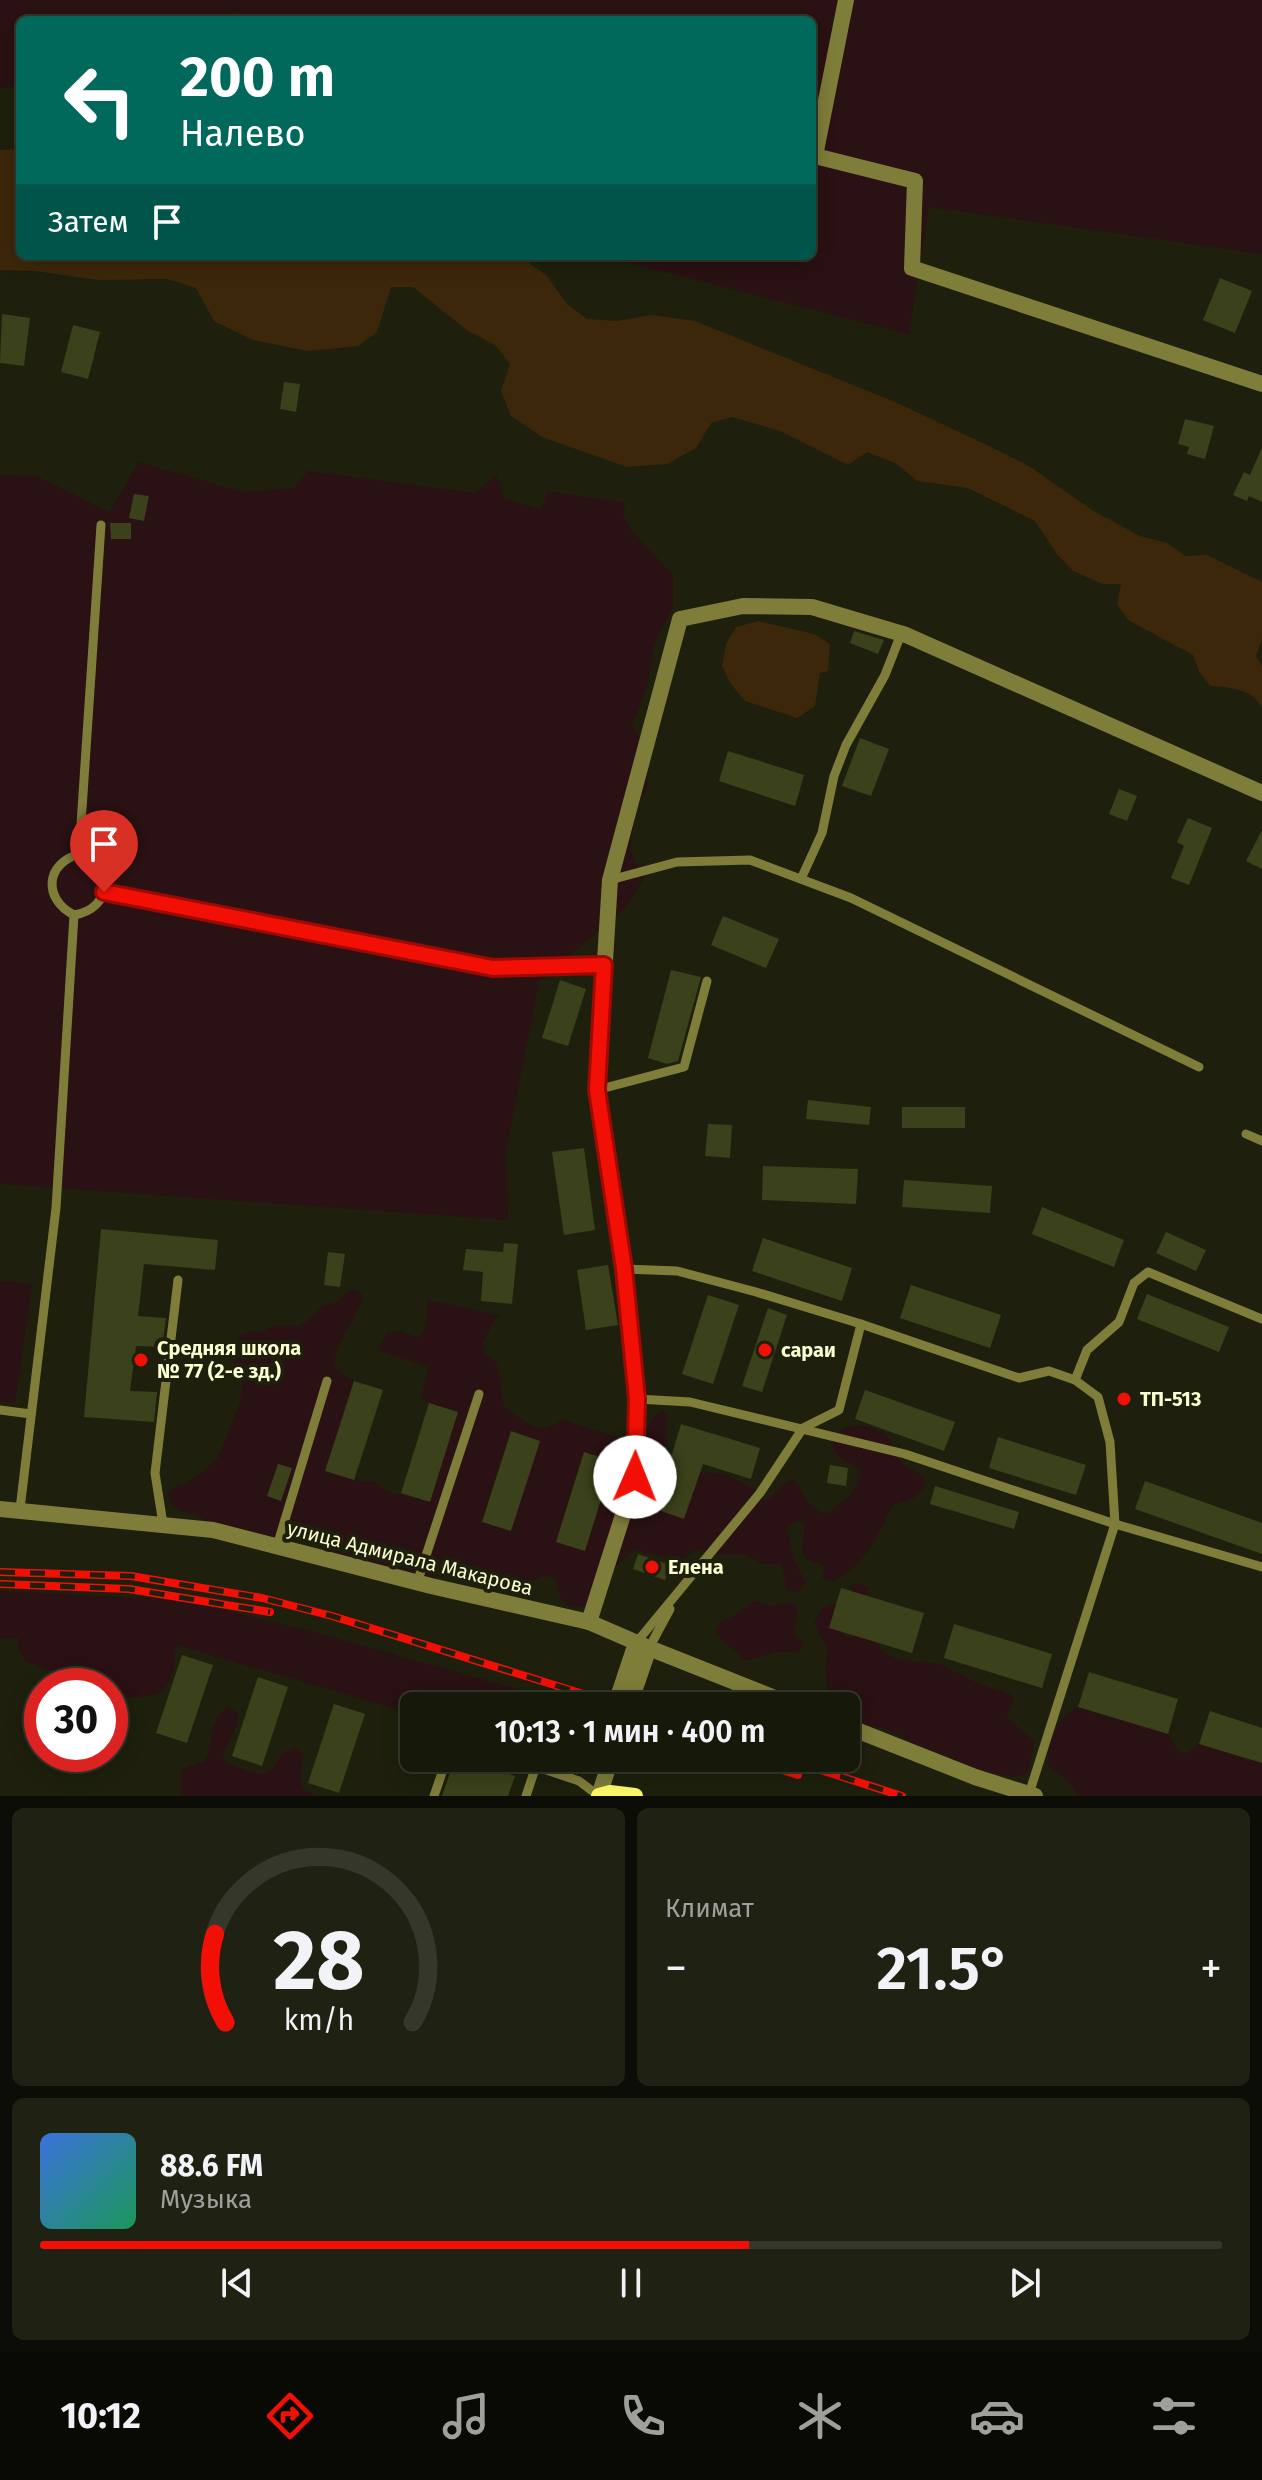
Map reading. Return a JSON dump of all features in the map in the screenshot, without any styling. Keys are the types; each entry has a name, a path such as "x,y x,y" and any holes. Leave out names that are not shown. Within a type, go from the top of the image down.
{"main road":[{"path":"599,1796 610,1793 635,1796"}],"street":[{"path":"816,132 846,0"},
{"path":"816,156 915,181 912,268 1262,384"},
{"path":"589,1622 635,1477 637,1399 624,1269 597,1090 610,880 680,619 743,606 812,607 901,634 1262,793"},
{"name":"улица Адмирала Макарова","path":"0,1509 213,1530 417,1583 589,1622 759,1692"},
{"path":"621,1692 642,1646"},
{"path":"632,1692 642,1646"},
{"path":"860,1732 975,1777 1032,1795"},
{"path":"598,1772 599,1796"},
{"path":"599,1796 607,1772"}],"lane":[{"path":"79,854 101,525"},
{"path":"801,879 822,833 834,776 846,745 885,675 901,634"},
{"path":"79,854 89,857 103,872 104,892 93,908 74,915 57,902 52,882 60,863 79,854"},
{"path":"610,880 677,862 750,860 851,898 1199,1067"},
{"path":"104,892 493,968 604,965"},
{"path":"20,1509 56,1208 74,915"},
{"path":"597,1090 684,1067 707,981"},
{"path":"1246,1134 1262,1141"},
{"path":"624,1269 677,1271 861,1324 1019,1378 1049,1371 1075,1380 1098,1397 1110,1442 1115,1524 1032,1795"},
{"path":"1075,1380 1087,1350 1119,1322 1134,1283 1148,1272 1262,1319"},
{"path":"163,1524 155,1473 178,1280"},
{"path":"642,1646 681,1589 760,1493 803,1428 839,1410 861,1324"},
{"path":"277,1546 327,1381"},
{"path":"417,1583 479,1394"},
{"path":"637,1399 690,1402 905,1454 1115,1524 1262,1567"},
{"path":"0,1410 31,1414"},
{"path":"434,1796 442,1772"},
{"path":"526,1796 534,1772"},
{"path":"553,1772 579,1781 599,1796"}],"shaded area":[{"path":"0,0 1262,0 1262,254 929,207 909,334 617,260 816,260 816,16 244,16 236,11 227,16 16,16 16,86 0,89"},
{"path":"16,149 16,260 525,260 546,275 567,304 587,319 617,321 651,315 695,321 895,402 1029,466 1095,512 1140,536 1167,543 1186,556 1207,555 1262,582 1262,639 1256,656 1262,667 1262,708 1246,693 1210,686 1200,673 1193,655 1128,620 1117,604 1121,584 1103,584 1073,571 1057,554 1035,521 968,488 918,481 895,463 867,452 848,465 780,431 732,417 711,423 696,448 667,464 627,467 542,437 511,416 501,391 510,364 495,345 468,331 413,287 391,287 377,332 358,346 308,351 253,340 214,321 196,288 167,279 98,280 36,271 0,270 0,150"},
{"path":"139,462 243,492 294,488 308,471 475,493 496,475 504,498 541,510 548,491 626,503 623,516 631,530 673,575 673,606 654,645 647,687 632,724 648,753 647,790 636,811 630,850 644,879 623,911 539,981 506,1151 508,1220 0,1184 0,475 36,476 109,512"},
{"path":"758,621 814,634 830,644 828,671 820,673 815,706 797,718 745,701 722,666 726,644 736,627"},
{"path":"0,1281 32,1284 15,1403 0,1401"},
{"path":"355,1289 363,1296 339,1346 334,1364 339,1373 354,1381 325,1471 363,1482 374,1481 387,1491 430,1502 458,1412 429,1403 421,1397 428,1367 379,1348 387,1332 399,1331 419,1338 427,1320 426,1299 501,1316 495,1319 483,1342 485,1354 498,1369 504,1406 534,1426 550,1427 563,1420 625,1440 646,1432 653,1417 662,1411 667,1415 665,1457 697,1472 725,1474 769,1500 793,1479 815,1509 828,1514 854,1491 862,1470 833,1450 835,1438 843,1429 862,1426 875,1429 890,1440 901,1462 925,1482 923,1488 909,1500 893,1505 862,1558 833,1581 822,1578 824,1568 821,1563 803,1554 804,1523 798,1521 787,1527 795,1561 806,1582 799,1592 787,1590 781,1564 763,1564 745,1555 714,1554 696,1549 682,1560 634,1549 616,1566 602,1602 579,1607 563,1601 554,1577 541,1576 519,1589 508,1591 486,1578 462,1573 426,1578 366,1561 359,1565 335,1559 322,1547 310,1543 206,1523 198,1515 181,1511 171,1504 168,1494 178,1485 188,1483 218,1458 240,1403 244,1375 229,1354 240,1335 251,1331 262,1332 272,1326 300,1326 321,1307 337,1302"},
{"path":"852,1585 868,1587 865,1599 841,1626 841,1633 848,1637 867,1635 874,1638 883,1652 899,1660 940,1664 979,1684 1012,1695 1013,1703 1006,1717 1035,1742 1027,1774 1013,1777 982,1771 888,1730 860,1723 860,1692 827,1692 825,1666 828,1650 814,1623 822,1607 847,1603"},
{"path":"0,1591 163,1599 207,1606 325,1635 527,1692 400,1692 400,1710 176,1645 174,1667 166,1687 147,1696 128,1698 128,1668 89,1668 75,1663 70,1668 45,1668 25,1661 18,1646 19,1638 0,1639"},
{"path":"754,1601 773,1606 790,1603 796,1606 795,1634 804,1642 801,1650 775,1652 743,1660 721,1639 715,1632 722,1620 729,1619"},
{"path":"228,1707 238,1713 223,1759 236,1767 265,1773 294,1748 303,1754 302,1789 316,1796 181,1794 183,1769 205,1761 215,1724"},
{"path":"1078,1707 1168,1734 1184,1753 1199,1744 1262,1763 1262,1796 1079,1796 1067,1780 1048,1766 1054,1732 1064,1718"}],"building":[{"path":"1220,278 1252,291 1235,333 1203,320"},
{"path":"2,314 30,318 24,366 0,363"},
{"path":"73,325 100,332 88,379 61,372"},
{"path":"284,382 300,384 296,412 280,409"},
{"path":"1185,419 1214,426 1205,459 1187,454 1189,447 1178,444"},
{"path":"1262,447 1262,502 1249,496 1247,501 1233,495 1244,472 1250,475"},
{"path":"134,494 149,496 144,521 129,518"},
{"path":"110,523 131,523 131,539 111,539"},
{"path":"854,631 884,640 878,654 850,643"},
{"path":"860,738 889,749 871,796 842,786"},
{"path":"728,751 804,775 795,806 719,781"},
{"path":"1119,789 1137,796 1127,821 1109,814"},
{"path":"1188,818 1212,828 1189,885 1171,878 1184,846 1177,842"},
{"path":"1262,830 1262,869 1246,861"},
{"path":"723,916 779,939 766,968 711,945"},
{"path":"671,970 701,977 678,1061 667,1064 648,1058"},
{"path":"560,980 586,989 568,1046 542,1038"},
{"path":"808,1100 871,1107 869,1125 806,1119"},
{"path":"902,1107 965,1107 965,1128 902,1128"},
{"path":"708,1124 732,1125 730,1158 705,1156"},
{"path":"584,1148 595,1230 564,1235 552,1152"},
{"path":"763,1166 858,1169 856,1204 762,1200"},
{"path":"904,1180 992,1186 990,1213 902,1207"},
{"path":"1042,1207 1124,1240 1114,1267 1032,1234"},
{"path":"101,1229 218,1240 215,1270 144,1264 138,1316 166,1318 162,1347 136,1346 130,1391 157,1392 154,1422 84,1417"},
{"path":"1166,1232 1206,1250 1196,1271 1156,1253"},
{"path":"763,1238 852,1268 842,1301 752,1271"},
{"path":"504,1243 518,1244 512,1304 481,1301 483,1272 463,1270 466,1249 503,1252"},
{"path":"328,1252 345,1254 340,1287 324,1285"},
{"path":"608,1265 618,1325 586,1330 577,1270"},
{"path":"911,1285 1001,1315 990,1348 900,1318"},
{"path":"1147,1294 1229,1327 1219,1352 1137,1319"},
{"path":"708,1295 739,1305 713,1384 682,1374"},
{"name":"сараи","path":"768,1308 787,1315 762,1392 742,1386"},
{"path":"354,1381 383,1390 354,1480 325,1471"},
{"path":"865,1390 955,1422 944,1451 855,1419"},
{"path":"429,1403 458,1412 430,1502 401,1493"},
{"path":"681,1424 760,1448 751,1479 703,1464 684,1519 638,1503 648,1471 665,1477"},
{"path":"511,1431 540,1441 511,1531 482,1522"},
{"path":"998,1437 1086,1465 1076,1495 989,1468"},
{"path":"584,1452 613,1461 585,1551 556,1542"},
{"path":"278,1464 292,1468 281,1501 267,1496"},
{"path":"830,1465 848,1468 846,1486 827,1483"},
{"path":"1145,1481 1262,1523 1262,1554 1135,1509"},
{"path":"935,1486 1019,1512 1014,1529 930,1504"},
{"name":"Елена","path":"638,1554 670,1565 665,1580 633,1569"},
{"path":"841,1588 924,1613 912,1653 829,1628"},
{"path":"954,1624 1052,1654 1042,1688 944,1658"},
{"path":"182,1655 213,1665 187,1743 156,1733"},
{"path":"1089,1672 1178,1699 1168,1734 1078,1707"},
{"path":"258,1677 288,1687 262,1766 232,1756"},
{"path":"334,1704 365,1714 339,1793 308,1783"},
{"path":"1210,1711 1262,1728 1262,1763 1199,1744"},
{"path":"450,1772 503,1772 515,1776 508,1796 442,1796"}],"railway":[{"path":"0,1572 131,1576 262,1598 332,1616 577,1692"},
{"path":"0,1584 129,1589 270,1612"},
{"path":"789,1772 798,1775"},
{"path":"827,1772 902,1796"}],"place":[{"name":"сараи","path":"765,1350"},
{"name":"Средняя школа № 77 (2-е зд.)","path":"141,1360"},
{"name":"ТП-513","path":"1124,1399"},
{"name":"Елена","path":"652,1567"}],"route":[{"path":"104,892 493,968 604,965 597,1090 624,1269 637,1399 635,1477"}]}
